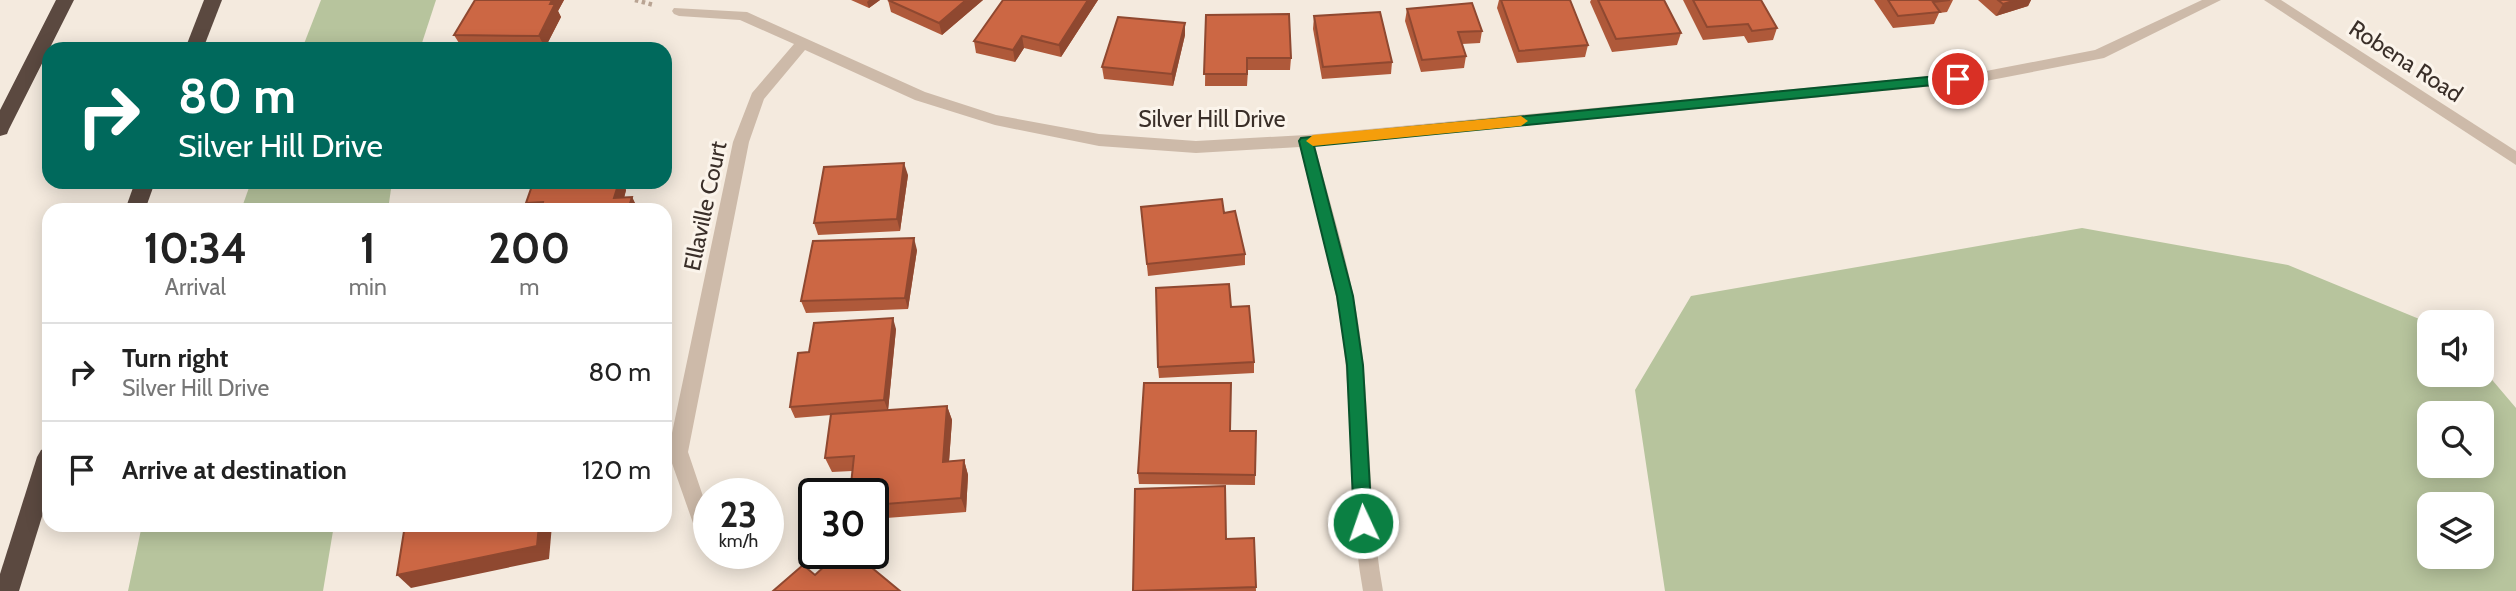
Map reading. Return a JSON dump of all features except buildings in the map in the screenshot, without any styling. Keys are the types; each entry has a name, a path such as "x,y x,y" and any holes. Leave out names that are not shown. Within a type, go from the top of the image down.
{"highway":[{"path":"44,42 65,0"},
{"path":"197,42 212,0"},
{"path":"0,129 42,46"},
{"path":"7,591 42,479"}],"street":[{"name":"Silver Hill Drive","path":"679,11 742,15 920,96 995,120 1099,140 1196,147 1306,141 1986,76 2099,54 2214,0"},
{"name":"Robena Road","path":"2271,0 2516,159"},
{"name":"Ellaville Court","path":"693,496 678,452 741,142 757,97 803,43"},
{"path":"1306,141 1345,296 1355,365 1364,549 1373,591"}],"green space":[{"path":"321,0 436,0 422,42 305,42"},
{"path":"248,189 391,189 389,203 244,203"},
{"path":"2082,228 2288,265 2417,318 2417,387 2494,387 2494,382 2516,408 2516,591 1665,591 1635,390 1691,296"},
{"path":"141,532 333,532 323,591 128,591"}],"slow traffic":[{"path":"1313,141 1521,121"}],"route":[{"path":"1363,523 1355,365 1345,296 1306,141 1958,79"}]}
